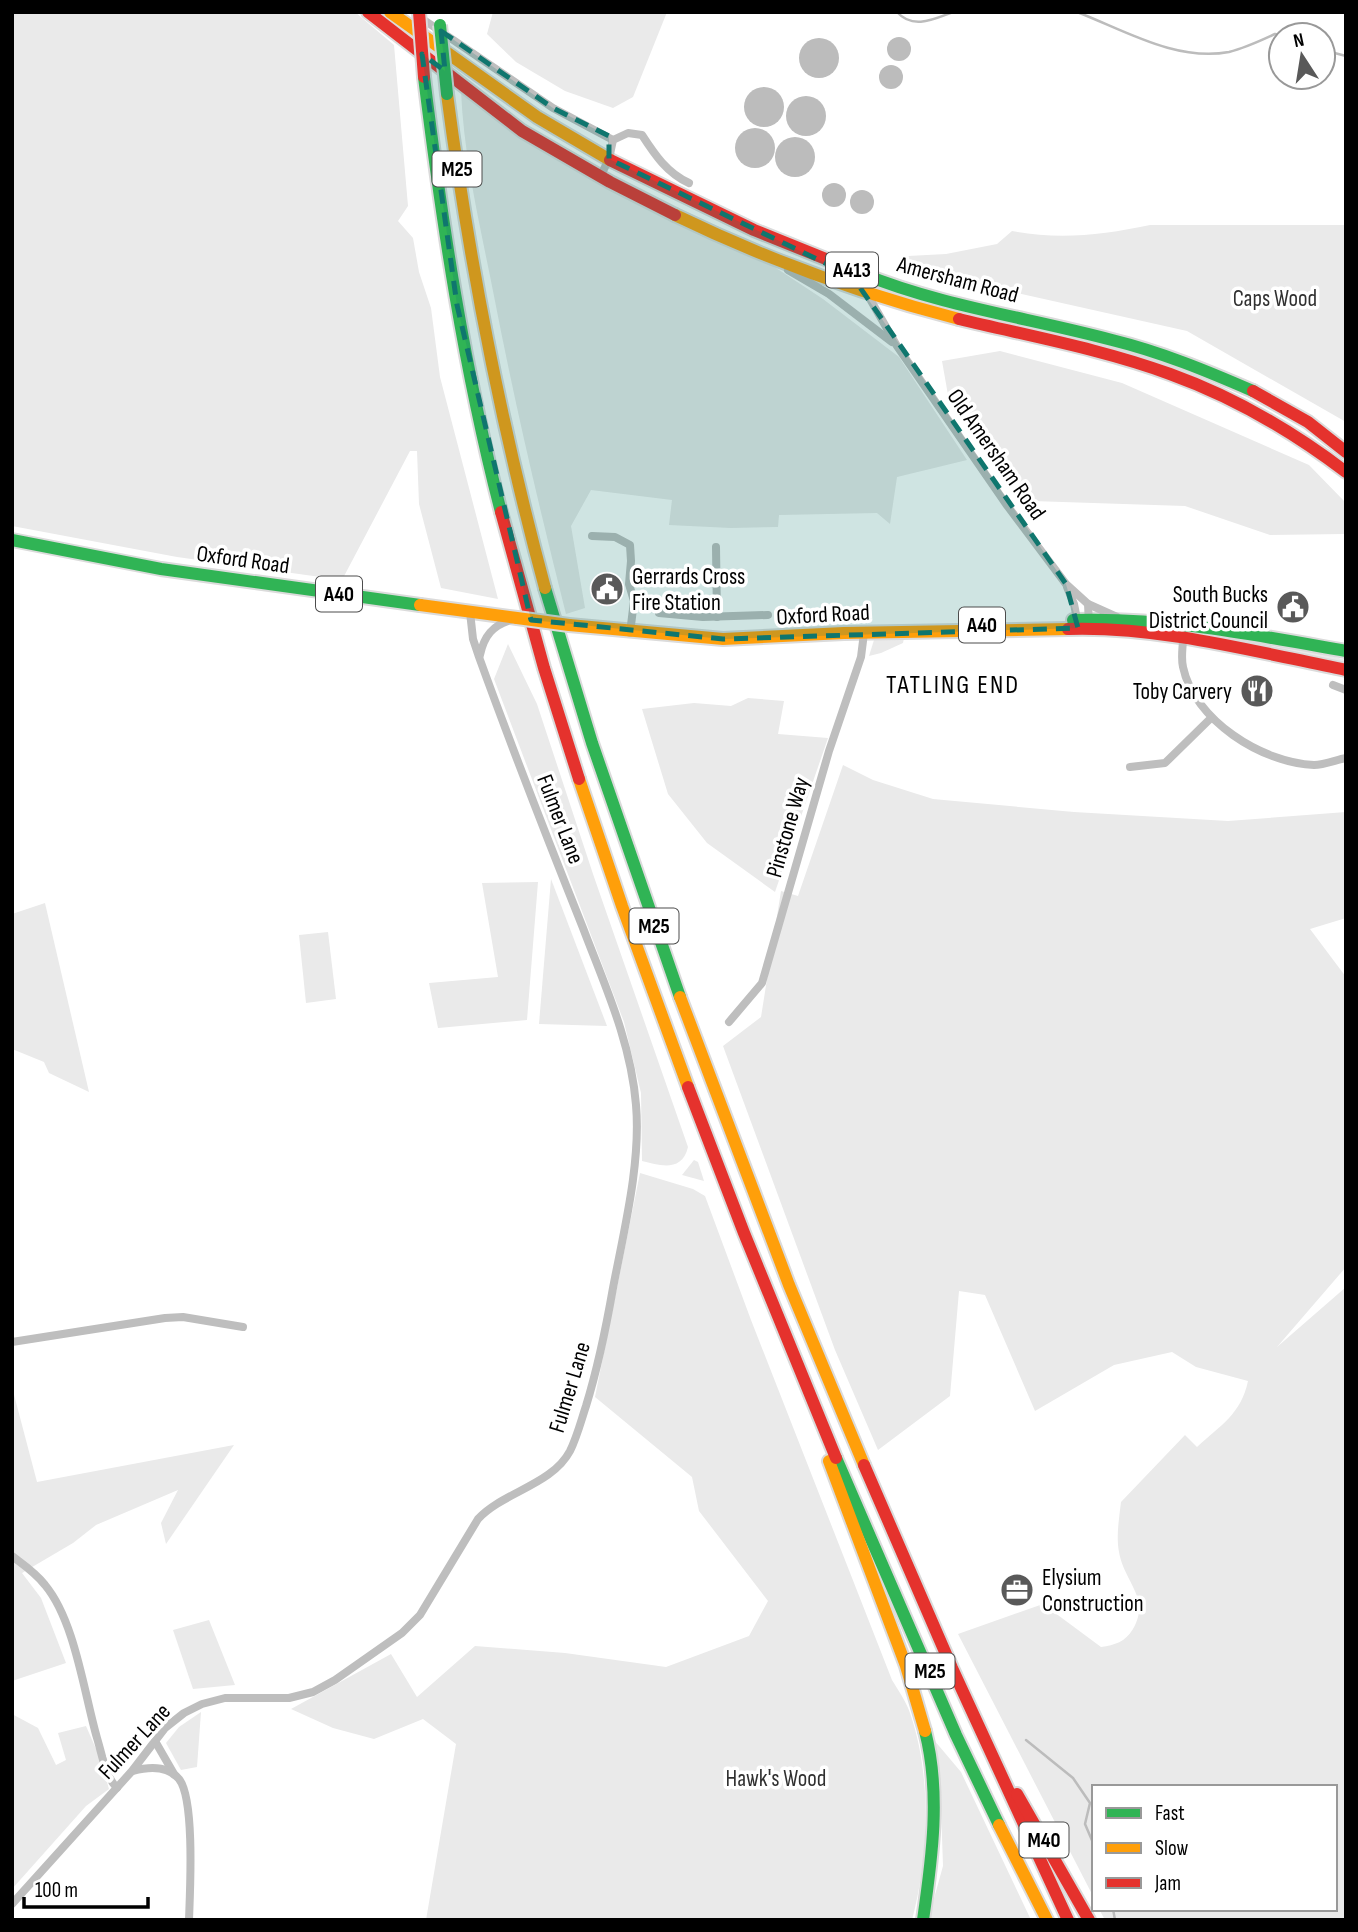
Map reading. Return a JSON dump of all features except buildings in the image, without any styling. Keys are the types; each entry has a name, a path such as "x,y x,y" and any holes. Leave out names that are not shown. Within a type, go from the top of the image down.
{"main road":[{"name":"A413","path":"368,12 528,134 663,208 756,252 866,292 959,320 1143,366 1191,382 1276,423 1311,444 1346,472"},
{"name":"Amersham Road","path":"390,12 537,117 609,159 687,199 878,280 1114,340 1192,363 1254,392 1308,422 1346,452"},
{"name":"M25","path":"419,12 438,188 461,329 489,460 524,598 582,786 642,962 728,1197 818,1419 957,1737 1047,1920"},
{"name":"M25","path":"440,19 447,94 468,243 490,360 530,536 566,661 663,951 753,1196 837,1404 915,1585 1068,1920"},
{"name":"Oxford Road","path":"12,540 161,569 630,632 703,638 931,633 1083,623 1184,631 1346,670"},
{"name":"A40","path":"1083,623 1122,619 1184,631 1267,638 1346,651"},
{"path":"1267,638 1271,654"},
{"name":"M25","path":"818,1419 834,1478 906,1666 926,1736 933,1794 934,1844 923,1920"},
{"name":"M40","path":"996,1761 1089,1920"}],"street":[{"path":"412,12 553,108 613,140 628,134 642,135 655,156 670,172 689,183"},
{"path":"601,175 609,159 613,140"},
{"name":"Old Amersham Road","path":"756,252 829,294 897,346"},
{"name":"Old Amersham Road","path":"829,261 852,276 866,292 897,346 1006,504 1066,584 1088,604 1122,619"},
{"path":"593,536 615,537 630,545 629,584 634,601 630,632"},
{"path":"716,547 717,617"},
{"name":"Old Amersham Road","path":"1066,584 1083,623"},
{"path":"1083,623 1088,604"},
{"name":"Fulmer Lane","path":"12,1903 132,1771 165,1728 184,1713 202,1704 225,1698 289,1698 313,1692 335,1680 402,1633 421,1615 468,1534 489,1507 531,1486 569,1453 595,1377 607,1324 630,1192 637,1107 616,1014 479,657 470,612"},
{"path":"659,613 703,617 768,615"},
{"path":"703,617 703,638"},
{"path":"479,657 486,637 492,630 498,624 517,618"},
{"path":"1184,631 1182,666 1191,691 1211,718 1239,740 1278,758 1315,765 1346,758"},
{"name":"Pinstone Way","path":"729,1022 762,983 829,751 861,657 864,633"},
{"path":"1333,685 1346,690"},
{"path":"1130,767 1165,763 1211,718"},
{"path":"12,1342 165,1318 183,1317 243,1327"},
{"path":"12,1556 35,1573 47,1587 61,1612 77,1658 109,1777 117,1788"},
{"path":"155,1741 187,1795 189,1920"},
{"path":"132,1771 157,1768 174,1774"}],"highlighted area":[{"path":"441,31 553,108 609,136 609,159 852,276 1066,584 1078,628 723,639 531,620 457,305 422,54 445,71"}],"green space":[{"path":"12,12 355,12 394,45 408,206 398,221 413,238 419,272 431,308 440,377 498,599 441,588 419,504 417,451 410,451 342,580 177,557 12,526"},
{"path":"493,12 667,12 633,97 613,108 565,91 516,62 487,34"},
{"path":"461,91 525,134 770,264 823,299 899,357 967,460 897,477 890,524 877,513 779,515 778,527 669,525 672,500 591,490 571,526 585,608 566,614 501,332 469,167"},
{"name":"Caps Wood","path":"1150,225 1346,225 1346,422 1187,331 901,267 908,256 946,254 997,244 1012,231 1081,235"},
{"path":"1000,351 1122,383 1309,465 1346,503 1346,537 1344,534 1270,535 1185,506 1032,501 948,395 942,361"},
{"path":"904,638 903,643 869,656 874,640"},
{"path":"508,644 537,704 688,1147 685,1155 676,1164 663,1165 642,1161 641,1093 624,1022 494,679"},
{"path":"1278,645 1290,645 1346,660 1346,666 1284,653"},
{"path":"748,698 784,701 778,734 828,738 775,892 707,843 668,794 642,709 694,703 731,706"},
{"path":"843,765 873,780 933,799 1074,812 1228,821 1346,812 1346,918 1310,929 1346,977 1346,1267 1277,1347 1346,1287 1346,1920 1105,1920 1100,1911 1337,1911 1337,1785 1092,1785 1092,1894 958,1634 1043,1604 1101,1647 1115,1644 1127,1637 1138,1618 1139,1608 1135,1590 1119,1552 1121,1502 1185,1435 1197,1447 1222,1425 1235,1411 1248,1381 1196,1367 1172,1352 1114,1365 1035,1411 985,1295 959,1291 950,1396 878,1450 835,1350 723,1046 761,1017 781,891 798,896"},
{"path":"551,879 607,1026 539,1024"},
{"path":"538,882 527,1020 438,1028 429,983 498,977 482,883"},
{"path":"45,903 89,1092 49,1073 44,1062 12,1049 12,914"},
{"path":"328,932 336,999 306,1003 299,935"},
{"path":"694,1160 698,1162 704,1181 682,1175"},
{"name":"Hawk's Wood","path":"640,1173 693,1189 705,1196 892,1680 910,1713 922,1763 926,1816 922,1870 912,1920 426,1920 456,1744 423,1719 374,1739 333,1728 291,1709 391,1654 417,1697 475,1646 565,1653 666,1667 749,1636 768,1601 699,1511 692,1477 595,1397"},
{"path":"12,1387 37,1482 234,1445 166,1544 161,1523 178,1490 96,1525 73,1543 22,1573 41,1598 66,1663 12,1681"},
{"path":"209,1620 235,1685 193,1689 173,1630"},
{"path":"201,1712 197,1767 181,1770 166,1743 179,1727"},
{"path":"12,1714 38,1728 56,1765 66,1760 58,1733 86,1726 100,1758 109,1789 86,1806 12,1889"},
{"path":"934,1740 961,1772 1031,1920 928,1920 943,1866 940,1779"}],"shaded area":[{"path":"899,37 908,40 911,49 908,58 899,61 890,58 887,49 890,40"},
{"path":"819,38 833,44 839,58 833,72 819,78 805,72 799,58 805,44"},
{"path":"891,65 900,68 903,77 900,86 891,89 882,86 879,77 882,68"},
{"path":"764,87 778,93 784,107 778,121 764,127 750,121 744,107 750,93"},
{"path":"806,96 820,102 826,116 820,130 806,136 792,130 786,116 792,102"},
{"path":"755,128 769,134 775,148 769,162 755,168 741,162 735,148 741,134"},
{"path":"795,137 809,143 815,157 809,171 795,177 781,171 775,157 781,143"},
{"path":"834,183 843,186 846,195 843,204 834,207 825,204 822,195 825,186"},
{"path":"862,190 871,193 874,202 871,211 862,214 853,211 850,202 853,193"}],"waterway":[{"path":"897,12 910,21 917,22 953,12"},
{"path":"1077,12 1151,43 1190,52 1229,52 1267,37"},
{"path":"1337,54 1346,56"},
{"path":"1026,1740 1073,1778 1090,1803 1085,1824 1092,1840"},
{"path":"1113,1911 1115,1920"}],"traffic: fast":[{"path":"440,25 447,94"},
{"path":"424,77 455,296 501,512"},
{"path":"863,274 923,295 1148,350 1253,391"},
{"path":"12,540 161,569 420,605"},
{"path":"545,588 592,743 680,997"},
{"path":"1073,620 1176,624 1346,651"},
{"path":"836,1458 956,1735 999,1825"},
{"path":"923,1920 932,1849 934,1802 925,1731"}],"traffic: slow":[{"path":"390,12 537,117 610,160"},
{"path":"447,94 465,219 500,404 545,588"},
{"path":"675,215 814,274 959,319"},
{"path":"420,605 517,618"},
{"path":"517,618 569,625"},
{"path":"569,625 723,639 844,633 1068,629"},
{"path":"579,779 688,1087"},
{"path":"680,997 789,1285 864,1465"},
{"path":"829,1461 906,1666 925,1731"},
{"path":"999,1825 1047,1920"}],"traffic: jam":[{"path":"368,12 522,131 610,182 675,215"},
{"path":"419,12 424,77"},
{"path":"610,160 754,230 863,274"},
{"path":"959,319 1118,357 1194,383 1262,416 1346,472"},
{"path":"1253,391 1308,422 1346,452"},
{"path":"501,512 544,668 579,779"},
{"path":"1068,629 1103,629 1173,636 1346,670"},
{"path":"688,1087 836,1458"},
{"path":"864,1465 952,1668 1068,1920"},
{"path":"1017,1794 1089,1920"}],"place":[{"name":"Gerrards Cross Fire Station","path":"607,589"},
{"name":"South Bucks District Council","path":"1293,607"},
{"name":"Toby Carvery","path":"1257,691"},
{"name":"Elysium Construction","path":"1017,1590"}],"district":[{"name":"TATLING END","path":"953,684"}]}
